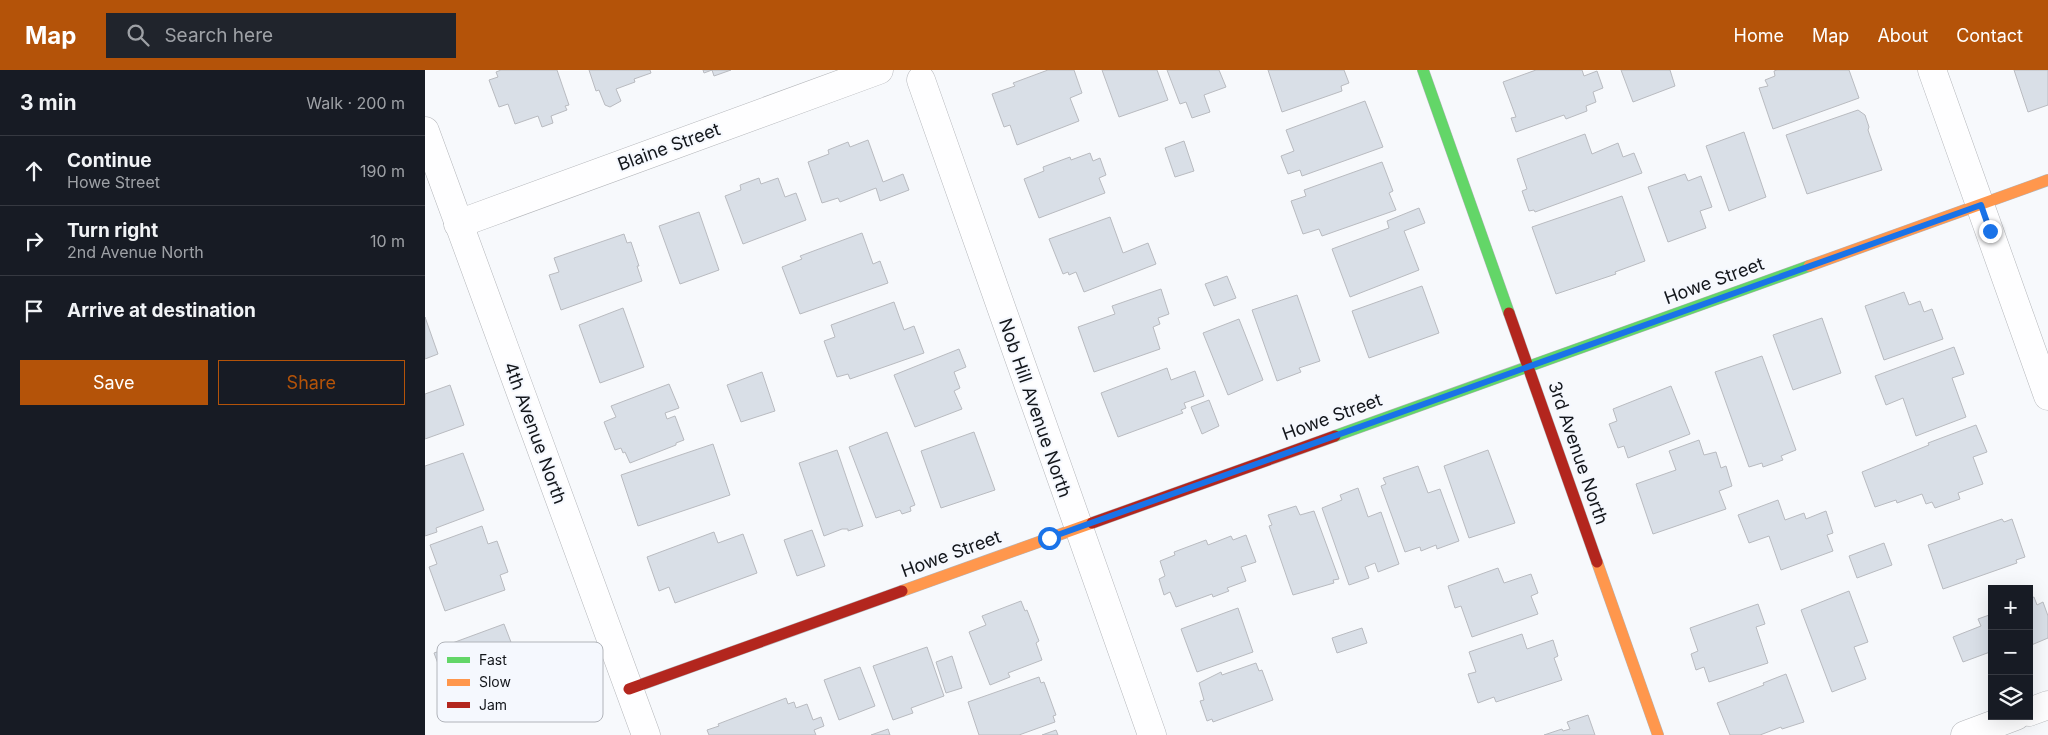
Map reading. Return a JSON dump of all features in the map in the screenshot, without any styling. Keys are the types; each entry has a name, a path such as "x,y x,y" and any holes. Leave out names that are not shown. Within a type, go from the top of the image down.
{"street":[{"name":"Blaine Street","path":"458,224 879,70"},
{"path":"894,70 902,78 909,81 928,75"},
{"name":"3rd Avenue North","path":"1423,70 1529,365 1658,735"},
{"path":"1932,70 2048,396"},
{"name":"Nob Hill Avenue North","path":"928,75 1077,528 1152,735"},
{"name":"4th Avenue North","path":"425,130 646,735"},
{"name":"Howe Street","path":"629,689 2048,180"},
{"path":"2033,711 2048,705"},
{"path":"1965,735 2005,720"}],"building":[{"path":"501,70 557,70 569,105 565,106 567,110 551,116 553,123 542,127 538,116 515,124 508,104 499,107 489,80 498,77 496,72"},
{"path":"589,70 650,70 651,73 634,79 635,82 616,89 621,101 610,107 605,105 599,90 596,91"},
{"path":"712,70 731,70 714,76"},
{"path":"1048,70 1074,70 1082,93 1070,98 1079,121 1017,145 1010,125 1004,127 992,94 1015,86 1013,83"},
{"path":"1102,70 1157,70 1168,100 1119,117"},
{"path":"1167,70 1219,70 1226,87 1204,95 1210,112 1192,118 1186,102 1180,104"},
{"path":"1268,70 1344,70 1349,83 1341,86 1342,91 1282,112"},
{"path":"1536,70 1582,70 1584,76 1597,71 1603,88 1593,92 1596,102 1586,106 1587,111 1566,119 1564,115 1516,132 1511,118 1516,117 1503,82"},
{"path":"1621,70 1670,70 1675,86 1633,102"},
{"path":"1849,70 1859,98 1773,129 1759,88 1768,86 1765,80 1775,76 1774,71"},
{"path":"2014,70 2048,70 2048,105 2028,112"},
{"path":"1365,101 1383,147 1302,176 1300,170 1288,174 1281,156 1294,151 1286,130"},
{"path":"1858,110 1865,115 1869,127 1868,130 1882,170 1807,194 1786,135"},
{"path":"1744,132 1766,197 1729,211 1706,146"},
{"path":"1585,134 1592,154 1618,143 1623,157 1634,153 1642,173 1535,212 1534,210 1529,211 1522,191 1527,189 1517,159"},
{"path":"868,140 883,182 903,174 909,190 880,201 876,188 840,202 838,198 822,203 808,162 829,154 828,150 848,142 850,147"},
{"path":"1184,141 1194,171 1175,177 1165,148"},
{"path":"1090,153 1093,161 1100,158 1106,175 1099,178 1105,193 1039,218 1024,179 1044,171 1043,167 1070,157 1071,160"},
{"path":"1382,162 1393,191 1389,193 1396,210 1322,236 1319,229 1303,234 1291,201 1306,196 1304,190"},
{"path":"1685,174 1688,181 1701,176 1712,207 1700,211 1706,228 1668,242 1648,187"},
{"path":"759,178 761,184 778,178 785,197 796,193 806,220 743,244 725,196 741,190 740,185"},
{"path":"1622,196 1645,261 1615,272 1616,274 1556,294 1532,227"},
{"path":"1419,208 1425,223 1404,231 1419,270 1350,297 1332,249 1389,228 1387,221"},
{"path":"699,212 719,270 680,284 659,226"},
{"path":"1110,217 1123,253 1148,243 1156,264 1084,292 1076,272 1069,275 1068,272 1063,274 1049,239"},
{"path":"862,233 873,264 880,261 888,283 800,314 782,267 802,259 800,256"},
{"path":"624,234 627,243 631,242 642,281 561,310 549,275 559,272 554,258"},
{"path":"1227,276 1236,298 1214,306 1205,284"},
{"path":"1422,286 1439,333 1369,358 1352,311"},
{"path":"1161,289 1169,314 1158,318 1160,324 1153,327 1160,349 1094,372 1078,327 1115,314 1112,306"},
{"path":"1904,292 1909,305 1920,301 1924,312 1932,309 1943,339 1884,360 1865,306"},
{"path":"1297,295 1320,361 1299,368 1301,372 1277,381 1252,310"},
{"path":"894,302 904,330 914,326 924,353 850,379 848,374 837,377 824,341 835,337 831,325"},
{"path":"623,308 644,367 600,383 579,325"},
{"path":"425,317 438,354 425,359"},
{"path":"1822,318 1841,373 1793,390 1773,335"},
{"path":"1239,319 1263,380 1228,395 1203,333"},
{"path":"1954,347 1964,374 1952,378 1966,417 1916,436 1903,398 1886,405 1875,376"},
{"path":"959,349 966,367 954,372 960,388 954,391 962,409 915,427 894,375"},
{"path":"1762,356 1796,450 1781,456 1783,460 1763,467 1762,463 1749,467 1715,372"},
{"path":"1167,368 1171,380 1195,371 1204,396 1184,403 1186,408 1181,410 1183,413 1118,437 1101,393"},
{"path":"762,372 775,411 741,422 727,385"},
{"path":"669,384 679,408 665,413 667,419 675,416 684,440 630,463 621,448 615,450 604,422 616,417 611,406"},
{"path":"450,385 464,425 425,439 425,394"},
{"path":"1671,386 1690,434 1628,458 1624,446 1618,448 1609,424 1617,421 1613,409"},
{"path":"1209,400 1219,426 1202,434 1191,407"},
{"path":"1976,425 1987,452 1973,457 1983,484 1958,493 1960,499 1935,508 1932,502 1926,504 1922,494 1897,503 1896,500 1875,507 1862,472 1929,445 1928,443"},
{"path":"887,432 915,505 910,507 911,511 902,514 900,510 876,518 849,447"},
{"path":"974,432 995,490 941,508 921,451"},
{"path":"1699,440 1704,455 1716,452 1721,468 1726,466 1732,486 1719,491 1726,509 1653,534 1636,484 1676,470 1669,451"},
{"path":"713,444 730,495 638,526 621,475"},
{"path":"837,450 863,526 848,531 848,529 842,529 824,536 799,463"},
{"path":"1488,450 1515,523 1469,538 1444,466"},
{"path":"463,453 484,510 436,528 437,532 425,536 425,466"},
{"path":"1418,466 1428,493 1440,489 1459,541 1437,549 1436,545 1421,551 1420,547 1405,552 1381,486 1386,484 1383,478"},
{"path":"1358,488 1368,517 1381,512 1399,564 1378,572 1375,563 1365,567 1369,578 1349,585 1322,508 1342,500 1340,495"},
{"path":"1778,500 1785,520 1804,513 1806,519 1826,511 1833,533 1827,535 1833,551 1781,570 1769,536 1749,543 1738,515"},
{"path":"1296,506 1300,515 1314,511 1339,579 1333,580 1334,583 1293,595 1269,526 1272,525 1268,515"},
{"path":"2002,519 2004,522 2012,519 2025,557 2016,560 2017,563 1943,589 1928,545"},
{"path":"482,526 488,544 497,541 508,572 500,575 505,590 445,611 429,567 437,564 430,545"},
{"path":"812,530 825,566 797,576 784,540"},
{"path":"714,532 718,543 743,534 757,573 675,603 669,587 659,591 647,557"},
{"path":"1246,535 1256,562 1241,567 1246,581 1227,588 1229,591 1213,597 1212,594 1176,607 1170,592 1164,595 1159,579 1165,576 1160,561 1175,555 1174,552 1206,540 1208,545 1231,536 1233,540"},
{"path":"1884,543 1892,565 1857,578 1849,556"},
{"path":"1498,568 1504,583 1531,574 1538,593 1531,596 1538,614 1472,637 1461,606 1455,608 1448,586"},
{"path":"1849,591 1868,642 1854,647 1866,679 1832,692 1801,610"},
{"path":"2033,597 2037,605 2043,602 2048,616 2048,638 2033,644 2033,630"},
{"path":"1021,601 1025,611 1027,610 1039,641 1036,643 1042,660 1008,673 1010,677 990,685 969,632 986,625 982,616"},
{"path":"1758,604 1765,624 1756,627 1768,663 1709,682 1704,667 1696,670 1691,654 1698,651 1690,628"},
{"path":"1238,608 1253,652 1197,672 1181,629"},
{"path":"1988,615 1988,653 1963,662 1953,637 1981,626 1978,619"},
{"path":"504,624 511,642 455,642"},
{"path":"1362,628 1367,643 1337,653 1332,638"},
{"path":"1522,634 1527,649 1553,640 1558,656 1554,658 1562,680 1496,702 1494,697 1478,703 1468,674 1476,672 1469,652"},
{"path":"927,647 944,696 911,708 913,713 893,720 873,666"},
{"path":"952,656 962,688 946,693 936,662"},
{"path":"1256,663 1259,671 1262,670 1273,700 1213,722 1212,719 1207,721 1200,701 1204,700 1199,683 1221,672 1222,675"},
{"path":"860,667 875,706 839,720 824,680"},
{"path":"1786,674 1804,722 1782,729 1781,727 1760,735 1730,735 1717,703 1764,685 1763,683"},
{"path":"1039,677 1041,683 1044,682 1056,715 1053,716 1055,722 1019,735 979,735 968,702"},
{"path":"786,698 788,704 794,702 796,708 807,704 813,720 821,717 824,726 814,730 816,735 709,735 707,730 719,726 718,724"},
{"path":"1588,715 1595,735 1544,735 1562,729 1563,731 1570,729 1567,722"},
{"path":"888,729 890,735 871,735"},
{"path":"1056,730 1058,735 1042,735"}],"traffic: fast":[{"path":"1423,70 1509,313"},
{"path":"1335,436 1809,266"}],"traffic: slow":[{"path":"1809,266 2048,180"},
{"path":"902,591 1092,523"},
{"path":"1597,562 1658,735"}],"traffic: jam":[{"path":"1509,313 1597,562"},
{"path":"1092,523 1335,436"},
{"path":"629,689 902,591"}],"route":[{"path":"1049,538 1981,205 1990,231"}]}
